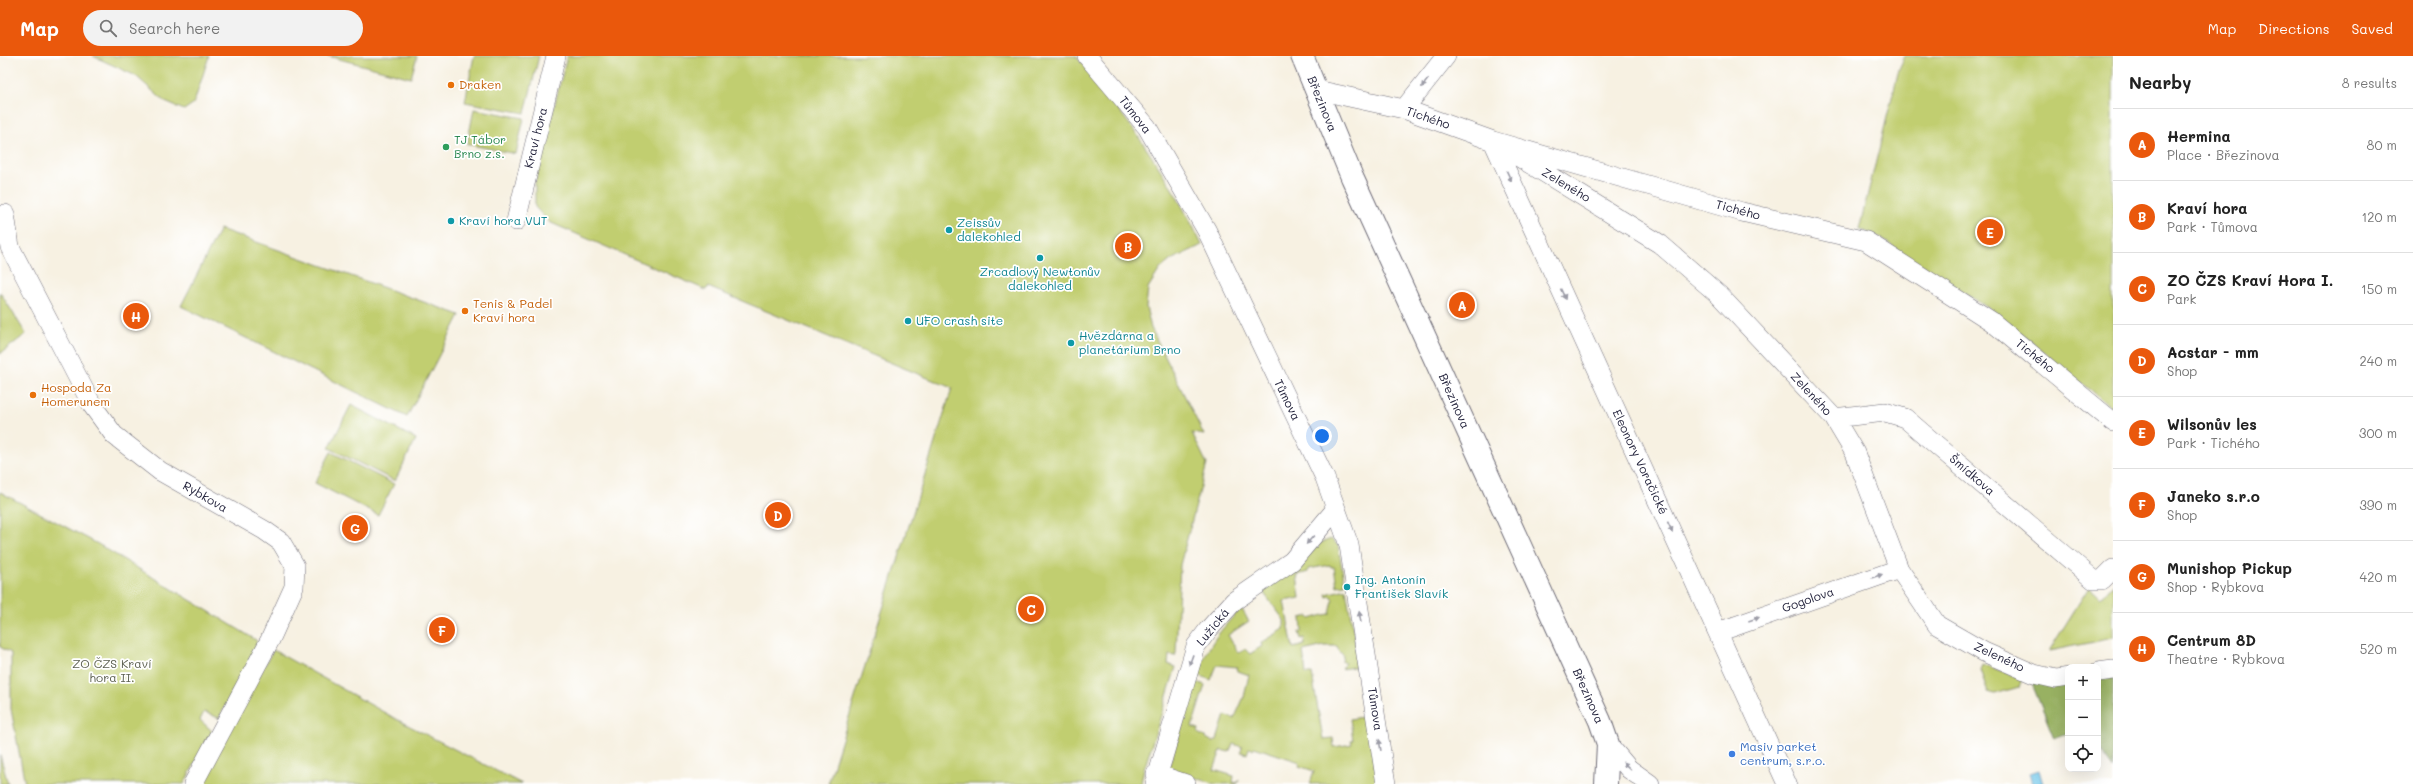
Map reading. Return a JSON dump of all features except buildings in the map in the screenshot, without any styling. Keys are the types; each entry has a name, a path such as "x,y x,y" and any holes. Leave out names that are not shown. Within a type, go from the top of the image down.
{"street":[{"name":"Kraví hora","path":"516,221 556,56"},
{"name":"Tůmova","path":"1087,56 1147,127 1207,231 1325,478 1335,510 1349,545 1386,784"},
{"name":"Březinova","path":"1302,56 1352,177 1600,721 1608,744"},
{"path":"1404,109 1446,56"},
{"name":"Tichého","path":"1317,90 1404,109 1493,141 1742,212 1866,241 1991,321 2113,422"},
{"name":"Zeleného","path":"1493,141 1660,244 1719,295 1834,418 1855,453 1899,568 1937,624 1984,652 2034,674 2056,679 2065,678"},
{"name":"Eleonory Voračické","path":"1493,141 1787,784"},
{"name":"Rybkova","path":"5,214 10,247 92,405 114,435 160,471 264,530 281,542 295,566 294,588 273,633 193,784"},
{"name":"Šmídkova","path":"1834,418 1885,412 1905,418 2094,580 2102,580 2113,569"},
{"name":"Lužická","path":"1155,779 1196,646 1234,601 1292,560 1335,510"},
{"name":"Gogolova","path":"1718,632 1899,568"},
{"path":"2101,672 2113,670"},
{"path":"1606,784 1608,744"},
{"path":"1608,744 1629,769 1650,784"},
{"path":"1155,779 1186,784"}],"green space":[{"path":"93,56 209,56 194,103 184,110 165,102 136,76"},
{"path":"328,56 417,56 411,78"},
{"path":"474,56 539,56 525,113 465,102"},
{"path":"567,56 1076,56 1112,101 1145,146 1175,194 1202,245 1171,260 1160,269 1148,288 1146,307 1151,328 1204,435 1192,433 1207,464 1180,565 1176,653 1175,656 1169,655 1168,664 1176,667 1143,773 1141,784 828,784 952,388 708,287 706,290 549,222 535,207 535,182"},
{"path":"1905,56 2113,56 2113,409 1996,313 1877,236 1859,229 1899,69"},
{"path":"474,109 524,118 516,154 467,144"},
{"path":"220,229 460,315 407,417 181,306"},
{"path":"0,292 26,334 0,354"},
{"path":"351,405 416,439 395,481 329,448"},
{"path":"331,452 394,484 378,515 315,483"},
{"name":"ZO ČZS Kraví hora II.","path":"0,492 98,544 256,640 258,645 219,718 204,712 200,720 212,731 184,784 25,784 11,709 11,653 0,647"},
{"path":"1331,539 1338,545 1345,585 1337,586 1334,567 1331,567 1330,565 1308,569 1308,572 1297,575 1300,598 1284,601 1293,648 1305,645 1304,638 1301,639 1299,632 1302,631 1301,618 1309,616 1310,619 1330,614 1333,600 1331,596 1327,597 1326,594 1346,589 1359,666 1342,669 1345,662 1342,662 1343,655 1337,646 1324,646 1303,651 1306,674 1312,674 1323,739 1333,738 1334,747 1352,744 1351,740 1353,740 1350,719 1367,716 1378,784 1310,784 1314,771 1299,766 1300,762 1254,747 1253,749 1249,748 1247,754 1241,752 1242,747 1233,744 1229,752 1221,750 1214,770 1234,776 1233,782 1237,783 1239,780 1237,784 1215,784 1168,769 1196,682 1205,685 1192,727 1199,729 1198,733 1213,742 1217,740 1225,715 1234,719 1244,697 1249,675 1238,671 1237,667 1217,665 1211,680 1198,675 1206,655 1215,639 1226,624 1241,608 1249,621 1228,635 1238,653 1245,649 1250,654 1262,646 1261,643 1284,629 1284,620 1263,592 1301,563 1320,543"},
{"path":"2113,584 2113,638 2049,651 2089,587 2101,598"},
{"path":"273,650 396,719 522,784 200,784"},
{"path":"1982,664 2022,679 2019,687 1995,694 1988,692 1980,670"},
{"path":"2113,677 2113,768 2101,750 2101,679"},
{"path":"2039,682 2065,685 2065,734 2054,738 2032,684"},
{"path":"0,755 8,784 0,784"}],"water":[{"path":"2039,770 2043,784 2033,784 2030,773"}],"place":[{"name":"Draken","path":"451,85"},
{"name":"TJ Tábor Brno z.s.","path":"446,147"},
{"name":"Kraví hora VUT","path":"451,221"},
{"name":"Zeissův dalekohled","path":"949,230"},
{"name":"Wilsonův les","path":"1990,232"},
{"name":"Kraví hora","path":"1128,246"},
{"name":"Zrcadlový Newtonův dalekohled","path":"1040,258"},
{"name":"Hermina","path":"1462,305"},
{"name":"Tenis & Padel Kraví hora","path":"465,311"},
{"name":"Centrum 8D","path":"136,316"},
{"name":"UFO crash site","path":"908,321"},
{"name":"Hvězdárna a planetárium Brno","path":"1071,343"},
{"name":"Hospoda Za Homerunem","path":"33,395"},
{"name":"Acstar - mm","path":"778,515"},
{"name":"Munishop Pickup","path":"355,528"},
{"name":"Ing. Antonín František Slavík","path":"1347,587"},
{"name":"ZO ČZS Kraví Hora I.","path":"1031,609"},
{"name":"Janeko s.r.o","path":"442,630"},
{"name":"Masiv parket centrum, s.r.o.","path":"1732,754"}]}
